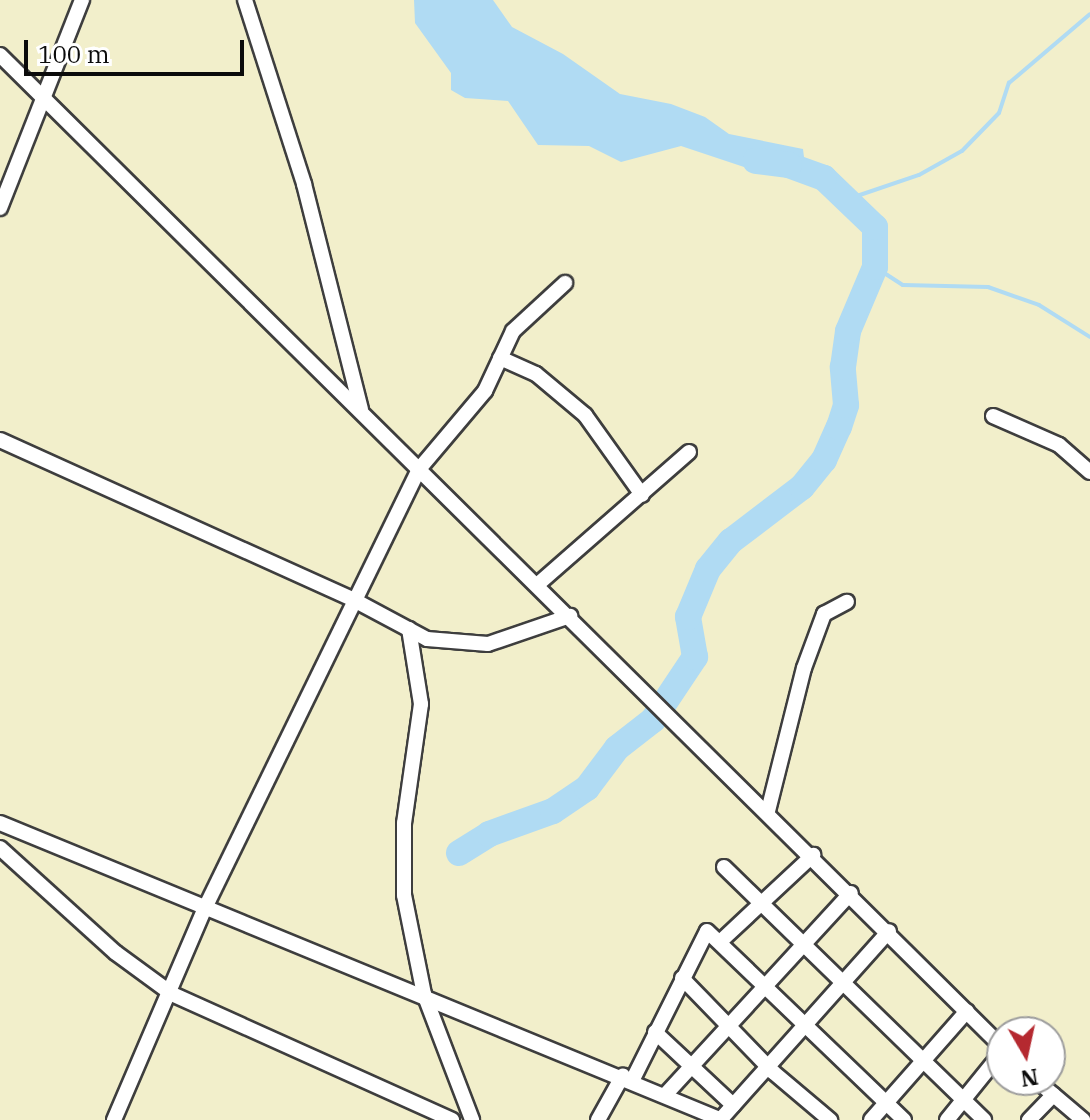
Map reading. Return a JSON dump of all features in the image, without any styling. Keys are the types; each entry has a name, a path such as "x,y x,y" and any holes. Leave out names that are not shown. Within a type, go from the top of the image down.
{"street":[{"path":"0,208 82,0"},
{"path":"245,0 304,184 361,409"},
{"path":"0,55 656,704 813,855 986,1032"},
{"path":"114,1120 172,994 205,908 420,468 485,391 523,319 565,283"},
{"path":"500,358 536,374 585,415 642,495"},
{"path":"993,416 1059,445 1090,472"},
{"path":"0,440 354,600 427,639 488,644 570,616"},
{"path":"537,585 591,533 642,495 689,452"},
{"path":"768,811 804,668 824,614 847,602"},
{"path":"409,629 421,704 404,823 403,882 424,994 472,1120"},
{"path":"0,823 628,1077 722,1120 766,1064 889,931"},
{"path":"0,848 116,953 172,994 452,1120"},
{"path":"722,940 813,855"},
{"path":"724,867 845,979 984,1120"},
{"path":"666,1094 728,1021 851,893"},
{"path":"598,1120 655,1032 704,931 722,940 904,1120"},
{"path":"682,978 728,1021 766,1064 830,1120"},
{"path":"871,1120 967,1011"},
{"path":"655,1032 733,1105"},
{"path":"947,1120 986,1071"},
{"path":"1029,1120 1052,1096"},
{"path":"1054,1096 1083,1120"}],"shaded area":[{"path":"0,0 1090,0 1090,1120 0,1120"}],"water":[{"path":"414,0 493,0 512,27 563,54 620,94 671,104 705,117 729,134 803,149 805,165 750,169 681,146 621,162 589,146 538,145 508,101 465,98 451,90 451,73 415,23"}],"waterway":[{"path":"848,199 919,175 962,151 999,113 1009,83 1090,14"},
{"path":"459,853 489,834 553,811 587,788 617,748 653,720 695,657 688,617 708,569 731,541 802,487 824,460 839,427 846,405 843,367 848,331 875,267 875,227 824,178 789,165 755,161"},
{"path":"875,267 903,285 988,287 1039,305 1090,337"}]}
